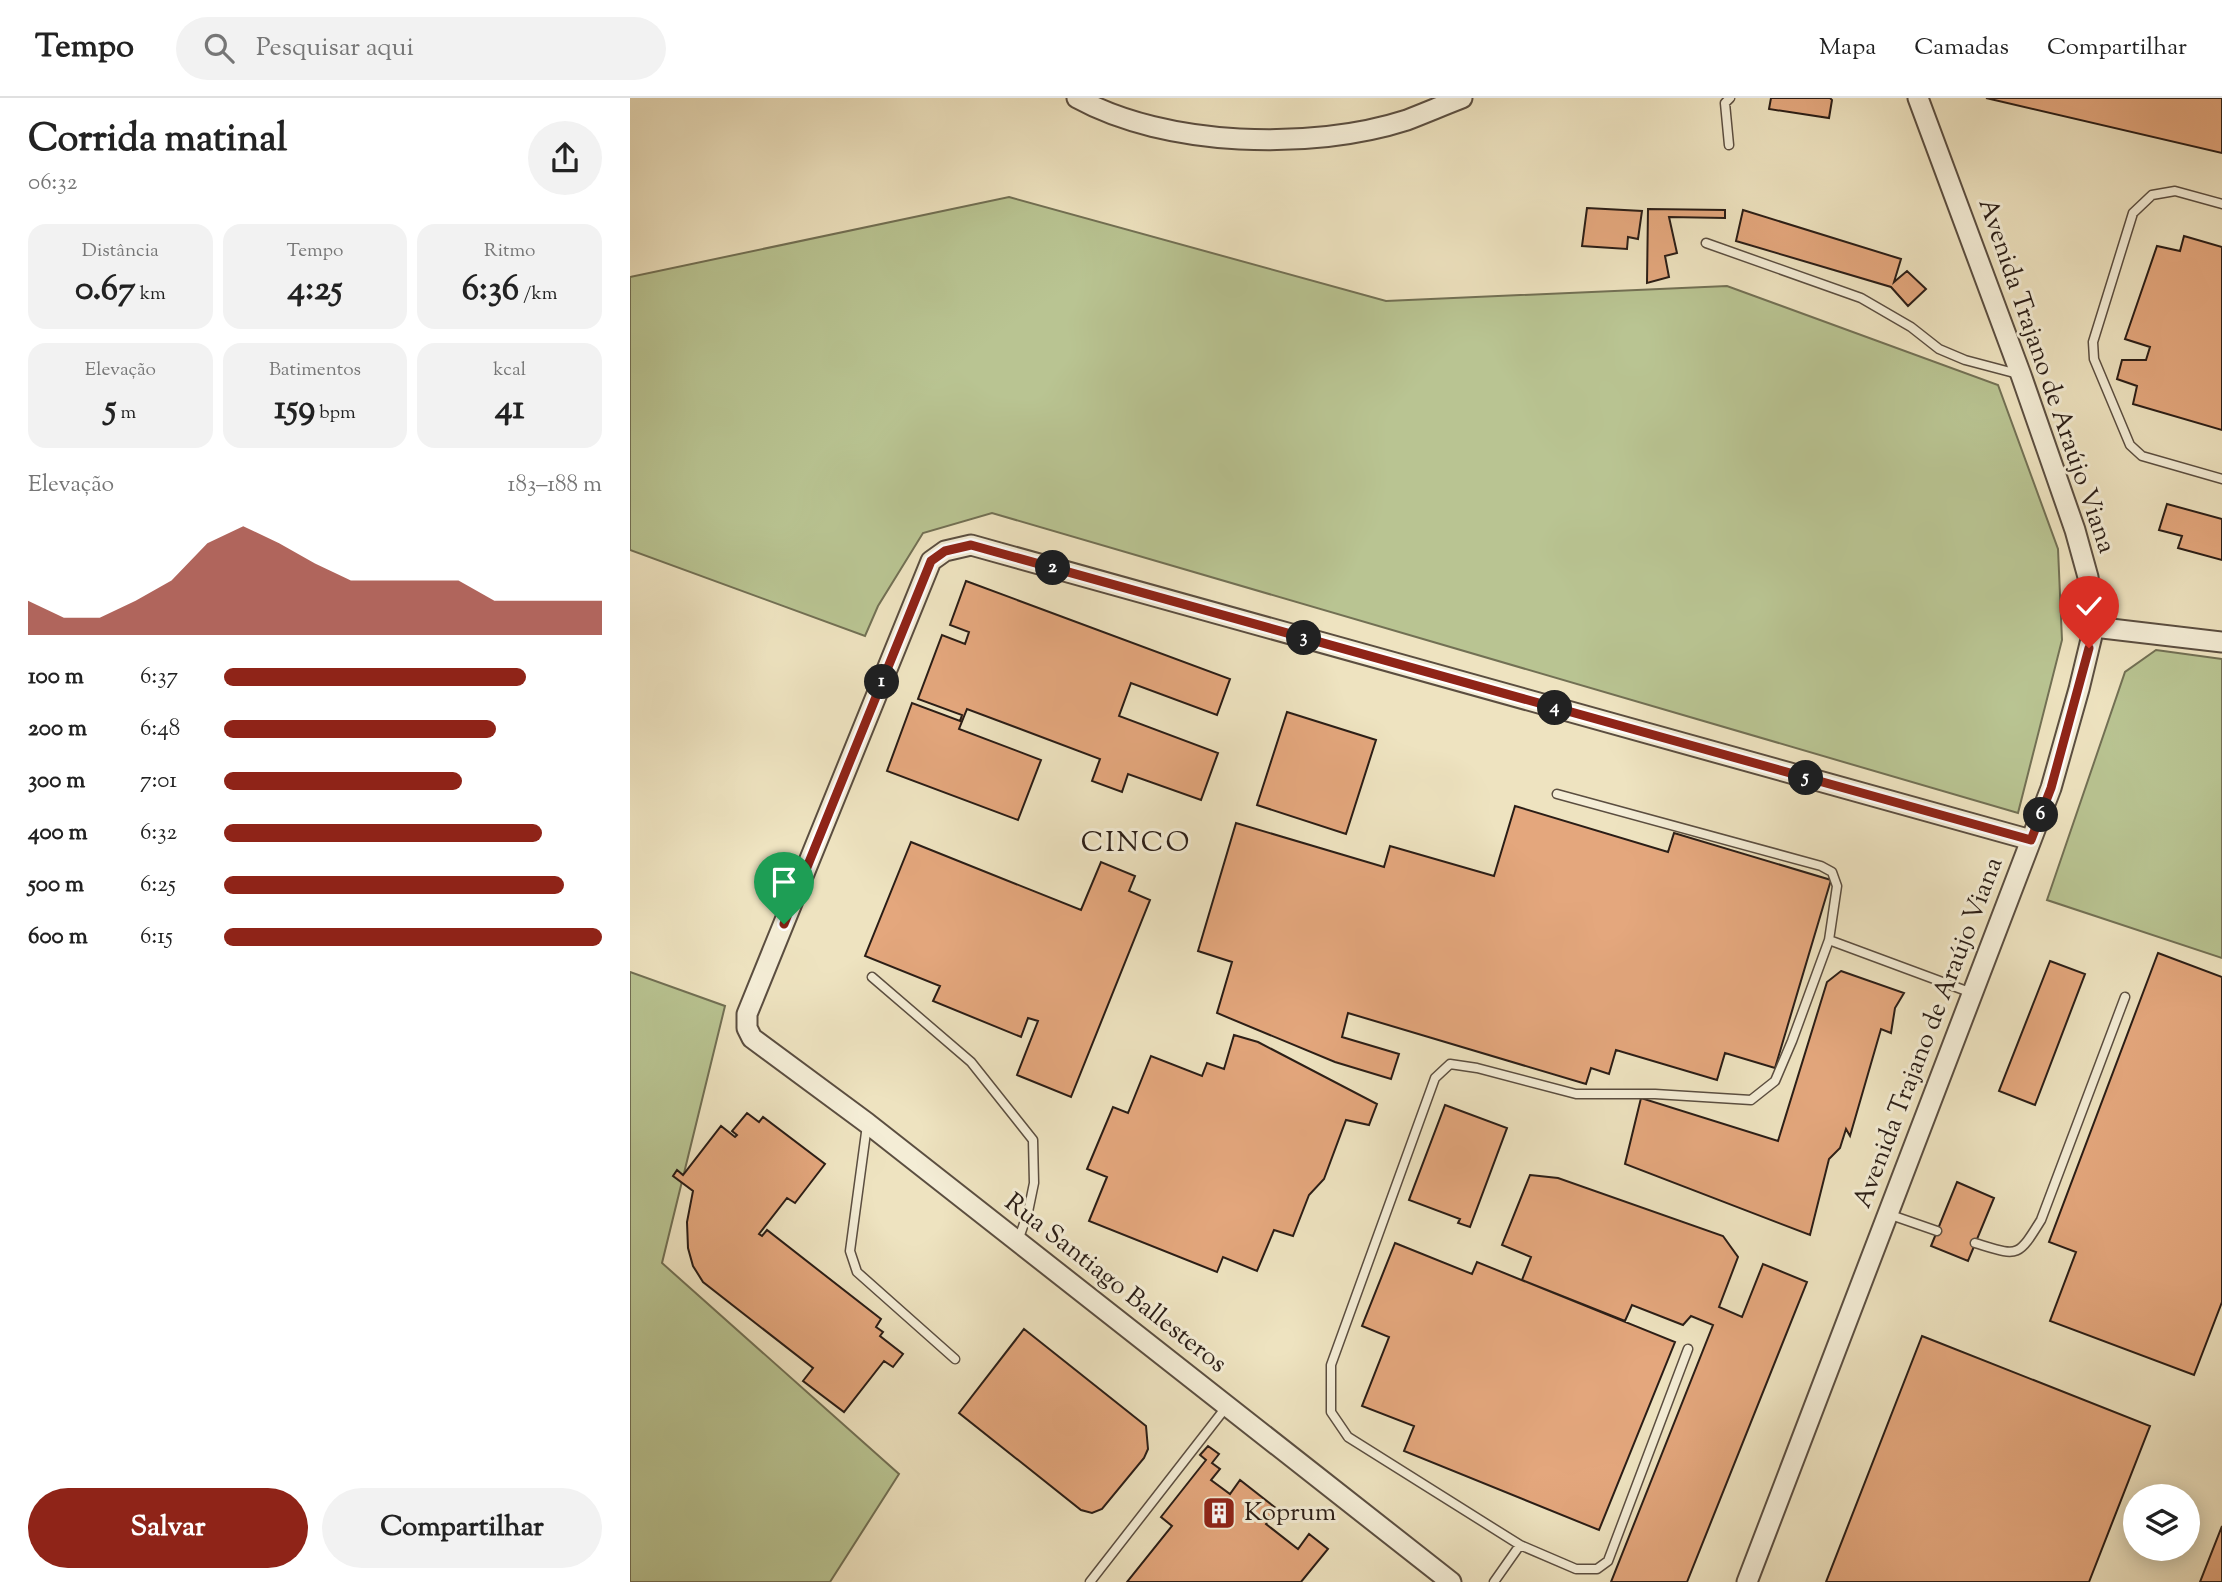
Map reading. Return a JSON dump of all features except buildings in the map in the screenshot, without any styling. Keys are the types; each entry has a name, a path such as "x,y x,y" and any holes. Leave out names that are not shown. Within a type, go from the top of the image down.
{"street":[{"path":"1077,98 1154,127 1217,137 1279,140 1344,134 1406,120 1462,98"},
{"name":"Avenida Trajano de Araújo Viana","path":"1747,1582 2051,788 2094,627 2088,578 2075,530 2021,375 1918,98"},
{"name":"Rua Santiago Ballesteros","path":"1451,1582 867,1122 752,1038 747,1028 747,1014 931,561 945,551 971,545 2031,840"},
{"path":"2094,627 2222,642"}],"lane":[{"path":"1729,145 1725,103 1730,98"},
{"path":"2222,204 2175,191 2152,195 2133,212 2093,342 2094,359 2130,445 2142,456 2222,479"},
{"path":"1706,243 1860,298 1910,327 1939,349 1965,360 2021,375"},
{"path":"1557,794 1821,866 1832,873 1837,886 1829,940 1775,1081 1751,1100 1654,1094 1576,1094 1477,1068 1450,1064 1434,1078 1331,1365 1331,1412 1348,1437 1520,1545 1576,1569 1597,1569 1608,1561 1688,1349"},
{"path":"1829,940 1972,993"},
{"path":"872,977 971,1062 1033,1140 1034,1183 1018,1241"},
{"path":"1976,1243 2008,1253 2024,1247 2041,1220 2125,997"},
{"path":"867,1122 850,1251 857,1272 956,1359"},
{"path":"1888,1214 1937,1231"},
{"path":"1090,1582 1227,1406"},
{"path":"1494,1582 1520,1545"}],"green space":[{"path":"1009,197 1386,301 1727,286 1998,385 2058,549 2062,640 2018,813 992,513 923,533 878,606 865,636 630,550 630,277"},
{"path":"2156,650 2222,659 2222,958 2047,900 2125,672"},
{"path":"630,972 725,1006 662,1263 899,1474 830,1582 630,1582"}],"place":[{"name":"Koprum","path":"1219,1513"}],"district":[{"name":"CINCO","path":"1136,844"}],"route":[{"path":"784,924 931,561 945,551 971,545 2031,840 2051,788 2089,648"}]}
